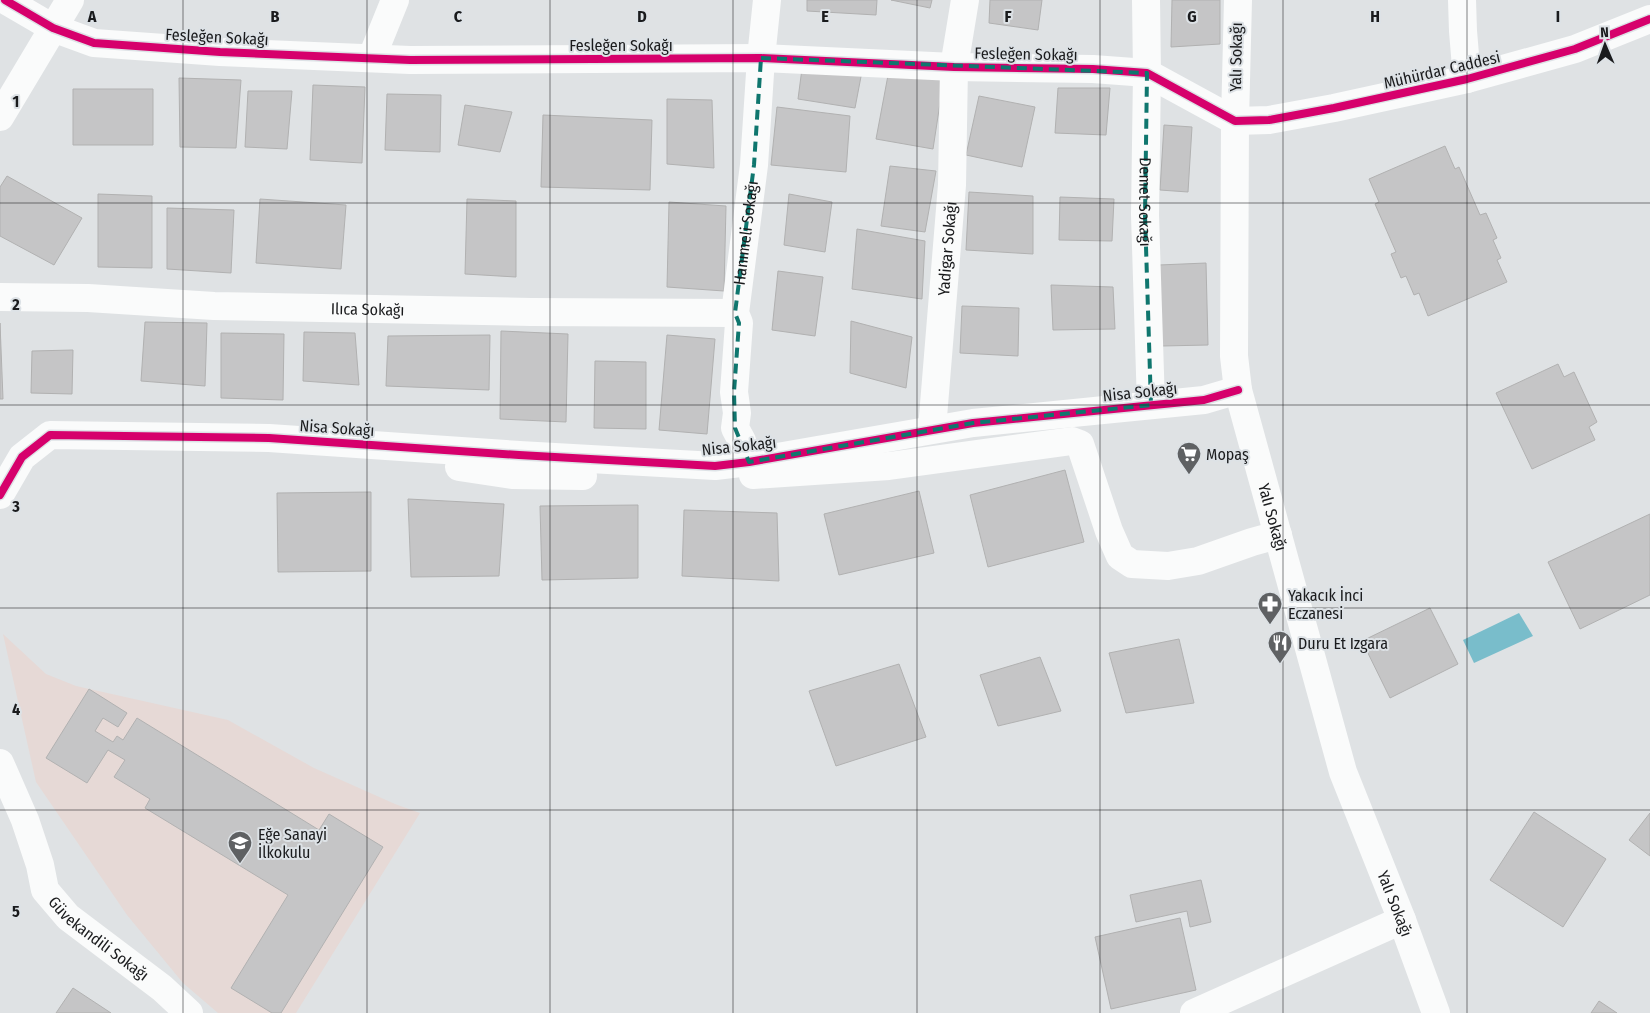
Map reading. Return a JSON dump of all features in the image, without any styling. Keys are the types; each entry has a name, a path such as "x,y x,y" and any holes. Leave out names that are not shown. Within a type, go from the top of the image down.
{"street":[{"name":"Fesleğen Sokağı","path":"5,0 53,28 94,43 220,52 410,60 761,58 954,67 1093,69 1147,73 1235,121"},
{"path":"0,117 70,0"},
{"path":"372,57 395,0"},
{"name":"Hanımeli Sokağı","path":"749,462 742,441 735,428 737,413 734,392 739,323 736,313 754,165 767,0"},
{"name":"Yadigar Sokağı","path":"932,429 952,185 954,67 965,0"},
{"name":"Demet Sokağı","path":"1146,0 1145,215 1151,405"},
{"name":"Yalı Sokağı","path":"1238,0 1235,121 1234,356 1238,390 1343,772 1402,920 1436,1013"},
{"path":"1462,0 1467,79"},
{"name":"Mühürdar Caddesi","path":"1235,121 1269,120 1354,104 1467,79 1575,49 1650,20"},
{"name":"Ilıca Sokağı","path":"0,297 88,298 214,306 736,313"},
{"name":"Nisa Sokağı","path":"0,495 22,457 50,435 269,438 715,466 749,462 973,423 1204,400 1238,390"},
{"path":"445,466 512,475 660,478 778,475 889,466 1072,441 1080,444 1109,531 1120,556 1132,564 1168,566 1198,561 1278,535"},
{"name":"Güvekandili Sokağı","path":"0,763 26,820 40,865 45,890 68,918 162,988 189,1013"},
{"path":"1194,1013 1402,920"}],"highlighted area":[{"path":"761,58 1147,73 1145,215 1151,405 973,423 749,462 735,428 734,392 739,323 735,313 754,165"}],"shaded area":[{"name":"Eğe Sanayi İlkokulu","path":"3,634 46,674 76,686 228,720 314,768 420,813 296,1013 218,1013 183,983 127,915 36,782"}],"water":[{"path":"1519,613 1533,636 1474,663 1463,640"}],"building":[{"path":"807,0 877,0 876,15 807,11"},
{"path":"891,0 932,0 930,8"},
{"path":"990,0 1042,0 1038,30 989,23"},
{"path":"1172,0 1220,0 1220,44 1171,47"},
{"path":"803,61 863,66 855,108 798,99"},
{"path":"889,70 944,77 933,149 876,139"},
{"path":"179,78 241,80 236,148 180,147"},
{"path":"313,85 365,87 362,163 310,160"},
{"path":"1058,88 1110,88 1106,135 1055,133"},
{"path":"73,89 153,89 153,145 73,145"},
{"path":"248,91 292,91 287,149 245,147"},
{"path":"387,94 441,95 440,152 385,150"},
{"path":"979,96 1035,107 1022,167 966,155"},
{"path":"667,99 712,100 714,168 667,164"},
{"path":"465,105 512,112 500,152 458,145"},
{"path":"777,107 850,116 846,172 771,165"},
{"path":"543,115 652,120 650,190 541,187"},
{"path":"1164,125 1192,127 1188,192 1160,190"},
{"path":"1445,146 1455,169 1459,167 1480,215 1486,213 1497,238 1493,240 1501,258 1497,260 1507,282 1428,316 1419,293 1414,295 1406,276 1401,278 1391,254 1396,252 1375,204 1379,202 1369,179"},
{"path":"890,166 936,171 925,232 881,226"},
{"path":"7,176 82,218 54,265 0,236 0,187"},
{"path":"969,192 1033,196 1033,254 966,250"},
{"path":"98,194 152,196 152,268 98,267"},
{"path":"789,194 832,202 825,252 784,245"},
{"path":"1060,197 1114,199 1112,241 1059,240"},
{"path":"260,199 346,205 341,269 256,263"},
{"path":"467,199 516,201 516,277 465,274"},
{"path":"669,202 726,206 724,291 667,287"},
{"path":"167,208 234,210 231,273 167,269"},
{"path":"857,229 925,241 922,299 852,289"},
{"path":"1206,263 1208,345 1162,346 1159,265"},
{"path":"778,271 823,277 815,336 772,330"},
{"path":"1051,285 1113,287 1115,329 1053,330"},
{"path":"962,306 1019,308 1018,356 960,353"},
{"path":"851,321 912,337 906,388 850,373"},
{"path":"145,322 207,323 205,386 141,381"},
{"path":"0,323 3,399 0,399"},
{"path":"501,331 568,334 566,422 500,419"},
{"path":"304,332 355,333 359,385 303,381"},
{"path":"221,333 284,334 283,400 221,398"},
{"path":"490,335 489,390 386,386 388,336"},
{"path":"667,335 715,339 707,434 659,430"},
{"path":"73,350 72,394 31,393 32,351"},
{"path":"595,361 646,362 646,429 594,428"},
{"path":"1558,364 1564,377 1574,372 1597,422 1589,427 1595,440 1532,469 1496,393"},
{"path":"1065,470 1084,542 988,567 970,495"},
{"path":"919,491 934,553 839,575 824,514"},
{"path":"371,492 371,571 278,572 277,493"},
{"path":"408,499 504,504 499,576 411,577"},
{"path":"638,505 638,578 542,580 540,506"},
{"path":"684,510 777,513 779,581 682,576"},
{"path":"1650,514 1650,595 1580,629 1548,562"},
{"path":"1430,608 1458,664 1390,698 1362,641"},
{"path":"1179,639 1194,703 1126,713 1109,653"},
{"path":"1040,657 1061,711 998,726 980,675"},
{"path":"899,664 926,737 836,766 809,691"},
{"path":"89,689 127,713 118,727 103,718 95,731 113,742 117,736 123,740 137,718 319,830 329,814 383,847 281,1013 272,1013 231,988 288,895 145,808 150,799 114,777 125,760 108,750 87,783 46,758"},
{"path":"1534,812 1606,859 1563,927 1490,880"},
{"path":"1650,813 1650,856 1629,840"},
{"path":"1201,880 1211,922 1190,927 1187,911 1136,922 1130,895"},
{"path":"1180,918 1196,990 1111,1009 1095,937"},
{"path":"73,988 111,1013 56,1013"},
{"path":"1599,1001 1617,1013 1591,1013"}],"cycle path":[{"path":"5,0 53,28 94,43 220,52 410,60 761,58 954,67 1093,69 1147,73 1235,121 1269,120 1467,79 1575,49 1650,19"},
{"path":"0,495 22,457 50,435 269,438 715,466 749,462 973,423 1204,400 1238,390"}],"place":[{"name":"Mopaş","path":"1189,475"},
{"name":"Yakacık İnci Eczanesi","path":"1270,625"},
{"name":"Duru Et Izgara","path":"1280,664"},
{"name":"Eğe Sanayi İlkokulu","path":"240,864"}]}
